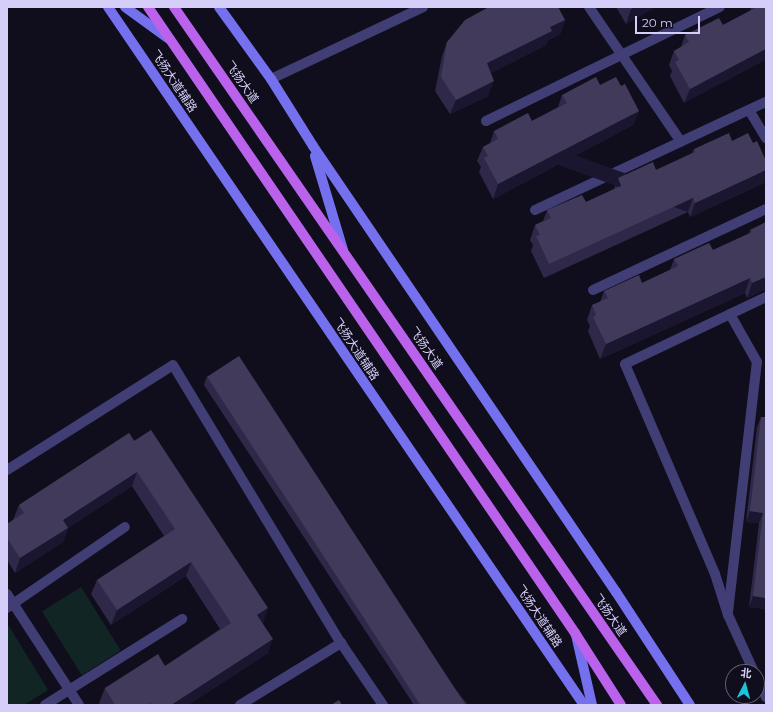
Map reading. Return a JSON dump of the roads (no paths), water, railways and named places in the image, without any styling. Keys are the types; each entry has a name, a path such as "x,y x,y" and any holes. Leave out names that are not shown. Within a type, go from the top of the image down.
{"main road":[{"path":"148,7 575,633 621,705"},
{"name":"飞扬大道","path":"174,7 657,705"}],"street":[{"name":"飞扬大道辅路","path":"108,7 584,705"},
{"path":"126,7 173,42"},
{"path":"219,7 271,79 312,146 612,585 690,705"},
{"path":"271,79 423,7"},
{"path":"589,7 681,142"},
{"path":"486,121 720,7"},
{"path":"535,210 766,102"},
{"path":"749,110 766,138"},
{"path":"312,146 344,252"},
{"path":"593,290 766,209"},
{"path":"750,664 728,615 715,574 625,364 766,297"},
{"path":"728,615 757,362 730,314"},
{"path":"7,470 173,365 341,643 384,705"},
{"path":"10,606 124,527"},
{"path":"7,594 10,606 70,689 79,705"},
{"path":"45,705 182,619"},
{"path":"575,633 592,705"},
{"path":"240,705 341,643"}]}
